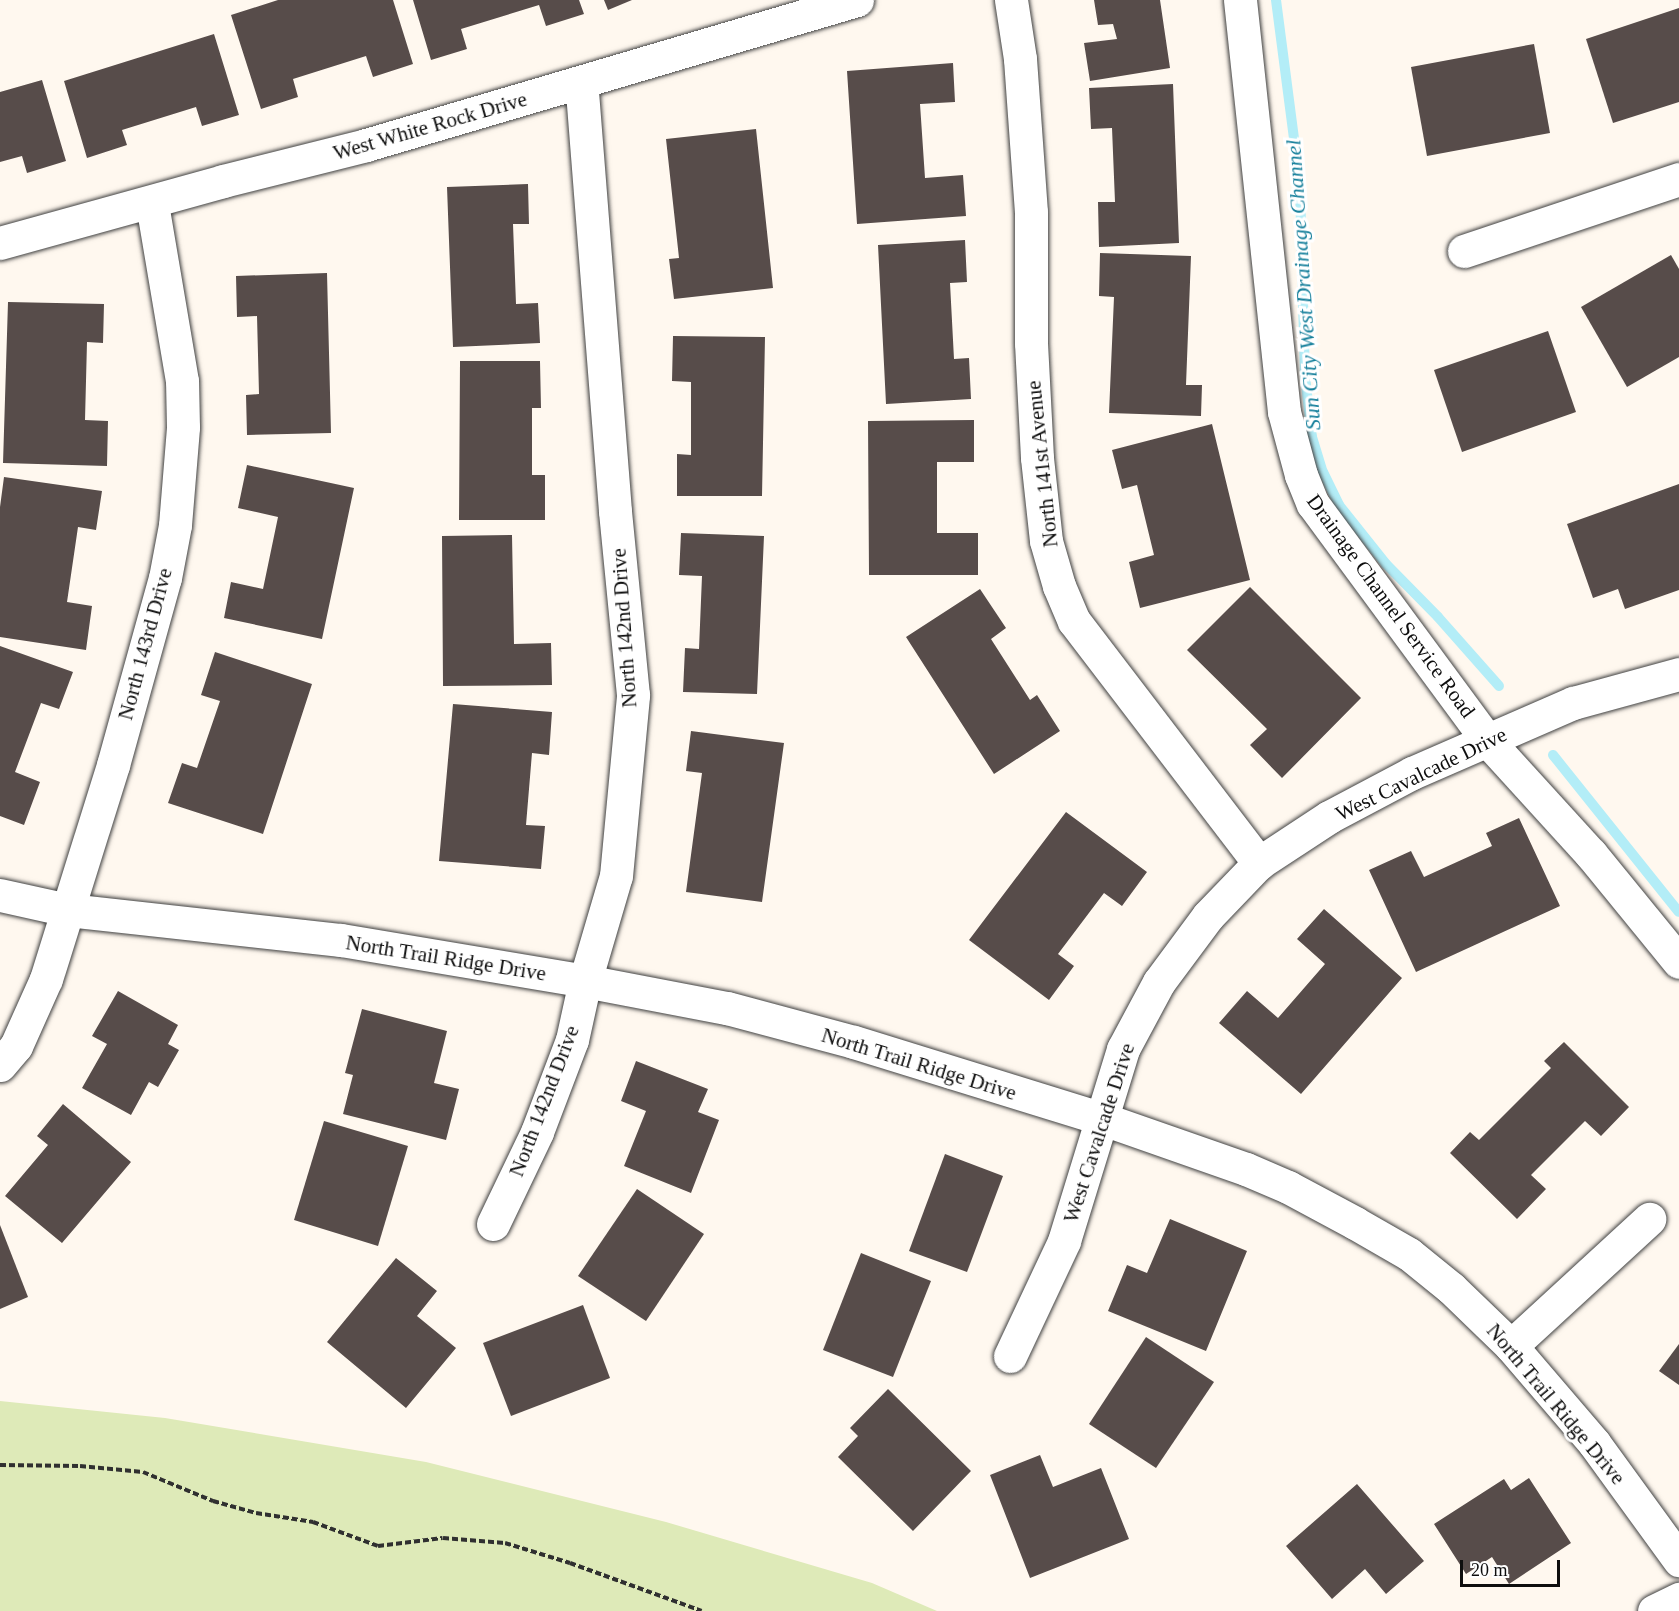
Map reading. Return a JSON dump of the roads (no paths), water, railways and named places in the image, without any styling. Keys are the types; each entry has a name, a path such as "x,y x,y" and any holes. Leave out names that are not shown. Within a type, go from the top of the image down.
{"street":[{"name":"West White Rock Drive","path":"0,243 152,203 223,181 366,145 857,0"},
{"name":"North 141st Avenue","path":"1011,0 1020,59 1031,212 1031,343 1037,458 1046,541 1059,586 1074,621 1259,862"},
{"name":"Drainage Channel Service Road","path":"1240,0 1284,412 1301,475 1319,513 1492,739 1591,854 1679,962"},
{"name":"North 142nd Drive","path":"493,1224 549,1101 572,1040 585,981 616,876 633,695 614,499 581,83"},
{"path":"1464,250 1679,178"},
{"name":"North 143rd Drive","path":"0,1065 16,1046 31,1016 68,910 113,765 165,578 178,496 183,427 182,381 152,203"},
{"name":"West Cavalcade Drive","path":"1010,1356 1064,1241 1123,1049 1159,982 1208,916 1259,862 1340,812 1412,773 1573,703 1679,674"},
{"name":"North Trail Ridge Drive","path":"0,895 68,910 340,940 585,981 727,1008 842,1039 1102,1119 1246,1169 1288,1187 1409,1254 1451,1288 1511,1346 1594,1443 1679,1560"},
{"path":"1511,1346 1649,1219"},
{"path":"1654,1611 1679,1599"}],"waterway":[{"name":"Sun City West Drainage Channel","path":"1276,0 1300,186 1305,376 1312,437 1323,472 1339,505 1386,564 1438,617 1499,686"},
{"name":"Sun City West Drainage Channel","path":"1553,755 1679,912"}]}
